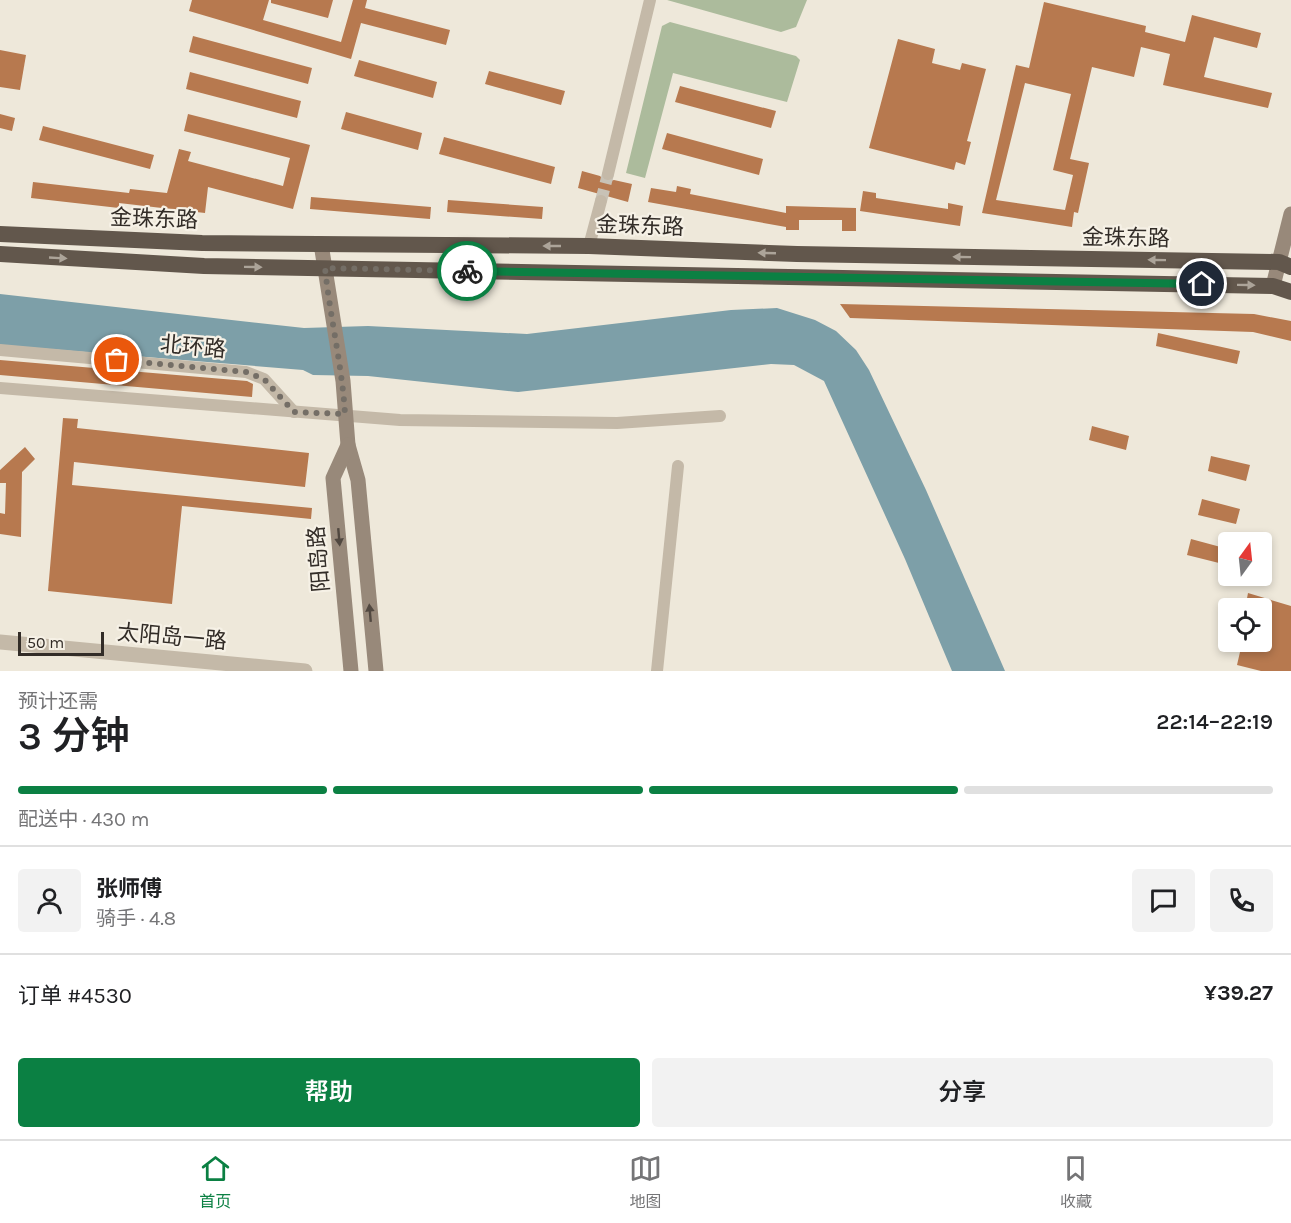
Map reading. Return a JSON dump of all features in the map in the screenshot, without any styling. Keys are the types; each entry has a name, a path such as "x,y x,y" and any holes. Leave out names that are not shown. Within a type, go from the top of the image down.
{"highway":[{"name":"金珠东路","path":"0,234 202,243 590,246 797,254 1285,264"},
{"name":"金珠东路","path":"0,254 204,266 1273,286 1291,292"}],"main road":[{"path":"1273,286 1285,264 1291,214"},
{"name":"阳岛路","path":"321,244 329,309 343,381 348,445 358,480 376,671"},
{"name":"阳岛路","path":"348,445 333,478 351,671"}],"street":[{"path":"608,174 650,0"},
{"path":"590,246 601,201"},
{"name":"北环路","path":"0,350 246,372 264,379 294,412"},
{"path":"0,388 400,420 617,423 720,416"},
{"path":"657,671 678,466"},
{"name":"太阳岛一路","path":"0,642 305,671"}],"green space":[{"path":"667,0 807,0 796,27 781,32"},
{"path":"670,22 796,56 800,60 787,102 673,73 645,178 626,173 662,26"}],"water":[{"path":"0,294 304,328 368,326 527,334 731,310 777,308 815,320 836,331 856,350 869,370 926,490 1005,671 952,671 905,559 824,381 794,365 771,364 518,392 368,376 313,375 303,370 0,345"}],"building":[{"path":"192,0 269,0 263,20 341,42 353,0 367,0 365,8 450,30 446,45 361,23 351,59 189,11"},
{"path":"271,0 333,0 328,18 271,3"},
{"path":"1044,2 1146,26 1145,32 1185,42 1192,15 1261,33 1257,48 1214,37 1204,77 1272,93 1268,108 1163,85 1170,54 1141,47 1134,77 1092,67 1070,159 1089,163 1078,213 1074,212 1072,227 982,213 1016,65 1029,68","holes":["1025,83 1071,94 1053,170 1073,175 1065,210 996,200"]},
{"path":"193,36 312,68 308,84 189,52"},
{"path":"898,39 935,49 932,63 960,70 962,63 986,69 967,141 971,142 965,165 956,162 954,170 869,148"},
{"path":"0,50 26,55 20,90 0,87"},
{"path":"359,60 437,82 433,98 354,76"},
{"path":"489,71 565,91 561,105 485,84"},
{"path":"190,72 301,101 297,118 186,89"},
{"path":"680,86 776,111 771,128 675,102"},
{"path":"346,112 422,133 418,150 341,129"},
{"path":"0,114 15,118 12,131 0,128"},
{"path":"188,114 310,145 293,209 208,187 205,213 119,203 119,208 31,198 33,182 129,193 130,189 167,193 179,149 191,152 188,161 283,186 290,158 184,131"},
{"path":"43,126 154,155 150,169 39,140"},
{"path":"667,133 763,159 759,175 662,149"},
{"path":"444,137 555,167 551,184 439,154"},
{"path":"582,171 600,176 606,182 614,180 632,184 628,202 578,188"},
{"path":"677,186 691,189 690,194 786,213 786,206 856,208 856,231 842,231 842,220 799,220 799,230 786,230 786,227 648,202 651,188 676,192"},
{"path":"863,191 876,193 876,198 948,209 948,203 963,206 960,226 860,211"},
{"path":"311,197 431,207 430,219 310,209"},
{"path":"448,200 543,207 542,219 447,212"},
{"path":"840,304 1254,314 1291,321 1291,341 1253,332 850,318"},
{"path":"1158,333 1240,351 1237,364 1156,346"},
{"path":"0,360 247,381 253,384 252,397 0,375"},
{"path":"63,418 78,419 77,428 309,453 305,487 74,462 72,485 312,508 311,519 182,506 172,604 48,591"},
{"path":"1092,426 1129,436 1126,450 1089,440"},
{"path":"25,447 35,459 22,472 21,537 0,534 0,513 5,514 6,483 0,483 0,470"},
{"path":"1211,456 1250,465 1246,481 1208,471"},
{"path":"1202,499 1240,509 1236,524 1198,515"},
{"path":"1191,539 1218,546 1218,563 1187,555"},
{"path":"1248,593 1265,598 1247,598"},
{"path":"1272,600 1291,606 1291,671 1261,671 1237,665 1240,652 1272,652"}],"tunnel":[{"path":"601,201 608,174"}],"way so far":[{"path":"117,360 246,372 264,379 294,412 345,414 343,381 329,309 325,268 467,271"}],"route":[{"path":"467,271 1202,284"}]}
